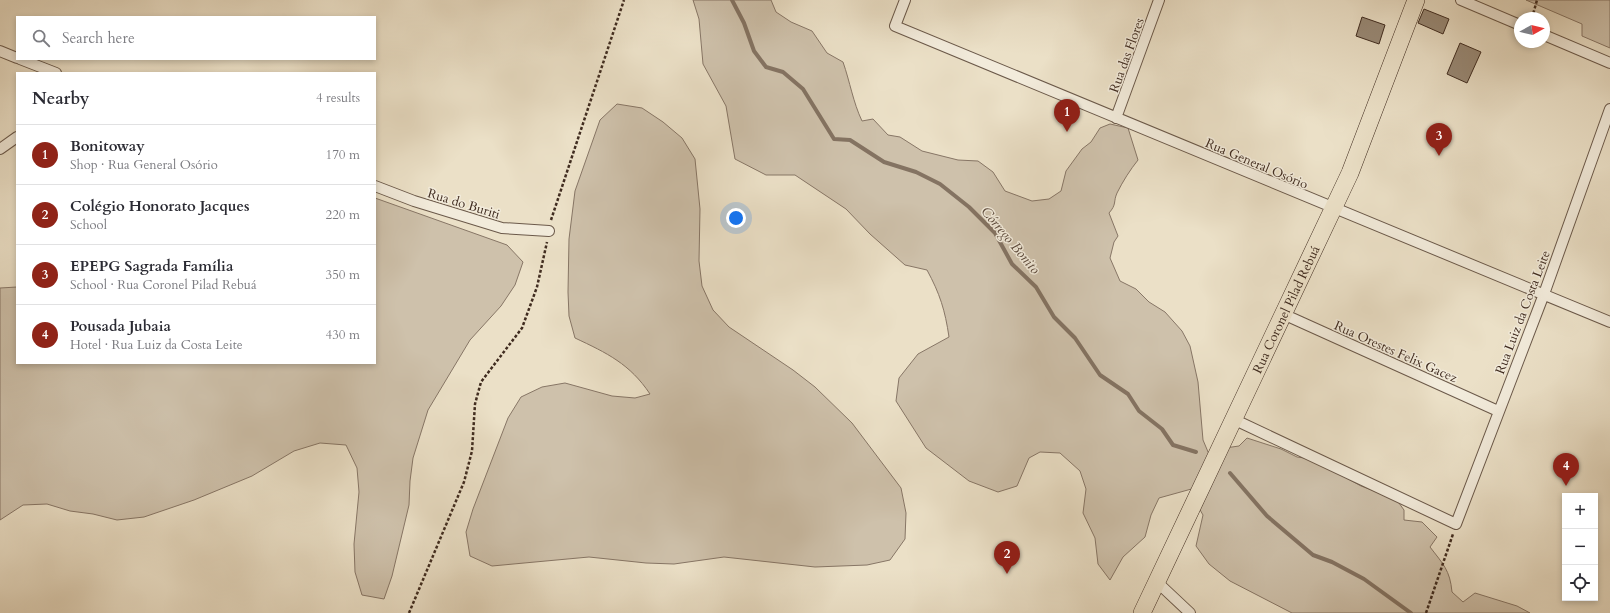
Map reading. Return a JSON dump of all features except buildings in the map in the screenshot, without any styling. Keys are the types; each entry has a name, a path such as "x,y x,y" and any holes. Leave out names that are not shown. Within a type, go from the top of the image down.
{"main road":[{"name":"Rua Coronel Pilad Rebuá","path":"1142,613 1355,159 1416,0"}],"street":[{"name":"Rua General Osório","path":"905,0 895,26 1610,322"},
{"name":"Rua das Flores","path":"1116,118 1159,0"},
{"path":"1461,0 1514,22"},
{"path":"1550,38 1610,63"},
{"path":"0,51 16,58"},
{"path":"23,60 53,72"},
{"name":"Rua Luiz da Costa Leite","path":"1456,524 1544,294 1610,109"},
{"path":"0,149 16,138"},
{"name":"Rua do Buriti","path":"376,186 414,201 502,228 549,231"},
{"name":"Rua Orestes Felix Gacez","path":"1283,314 1498,411"},
{"path":"1233,419 1456,524"},
{"path":"1157,582 1190,613"}],"path":[{"path":"410,613 464,482 472,451 475,404 481,382 522,328 538,287 549,231 624,0"},
{"path":"1534,12 1537,0"},
{"path":"1426,612 1456,524"}],"shaded area":[{"path":"693,0 771,0 776,12 791,22 812,31 827,53 843,62 856,107 862,121 873,119 888,135 900,137 922,151 958,160 978,161 993,172 1005,191 1032,201 1049,199 1061,191 1066,171 1082,149 1091,142 1100,128 1110,124 1128,128 1138,160 1119,189 1114,205 1109,213 1118,236 1114,242 1110,258 1120,281 1136,289 1149,302 1165,312 1182,331 1190,346 1198,382 1203,440 1211,459 1195,488 1159,498 1151,515 1145,537 1123,557 1110,580 1098,564 1095,538 1083,513 1086,489 1080,471 1060,453 1040,452 1029,458 1017,486 998,492 969,481 926,448 896,401 899,378 918,354 949,337 946,319 939,295 932,279 927,270 905,265 870,234 846,209 795,175 766,175 735,159 726,106 703,64 699,19"},
{"path":"1526,0 1610,0 1610,48 1582,36 1582,24"},
{"path":"617,104 642,108 663,122 682,138 695,159 700,209 699,261 702,286 713,310 729,327 793,370 815,387 852,423 901,488 906,513 905,539 890,560 867,565 815,567 724,557 674,564 646,563 589,557 492,566 470,556 466,532 473,509 508,418 521,397 542,387 565,383 612,396 635,398 650,394 634,375 617,360 575,338 569,316 569,239 575,191 600,120"},
{"path":"376,198 507,245 523,262 515,285 501,306 470,340 428,410 413,458 409,505 392,576 384,599 362,595 355,572 354,544 359,492 357,468 346,445 320,443 294,451 252,476 194,500 144,517 117,520 93,514 70,511 47,504 23,505 0,520 0,288 16,287 16,364 376,364"},
{"path":"1247,438 1281,449 1297,457 1312,459 1361,486 1396,499 1404,510 1404,520 1422,522 1437,537 1430,547 1448,573 1452,592 1463,602 1475,593 1517,606 1530,613 1292,613 1230,581 1209,564 1196,546 1203,515 1196,503 1225,448 1239,446"}],"waterway":[{"name":"Córrego Bonito","path":"732,0 744,23 754,51 766,67 783,72 803,89 834,139 850,140 884,162 916,172 940,184 969,207 995,233 1012,264 1036,287 1054,317 1075,338 1100,375 1128,394 1139,411 1162,429 1173,445 1196,452"},
{"path":"1230,473 1267,516 1313,555 1332,562 1364,579 1411,613"}],"place":[{"name":"Bonitoway","path":"1067,132"},
{"name":"EPEPG Sagrada Família","path":"1439,156"},
{"name":"Pousada Jubaia","path":"1566,486"},
{"name":"Colégio Honorato Jacques","path":"1007,574"}]}
